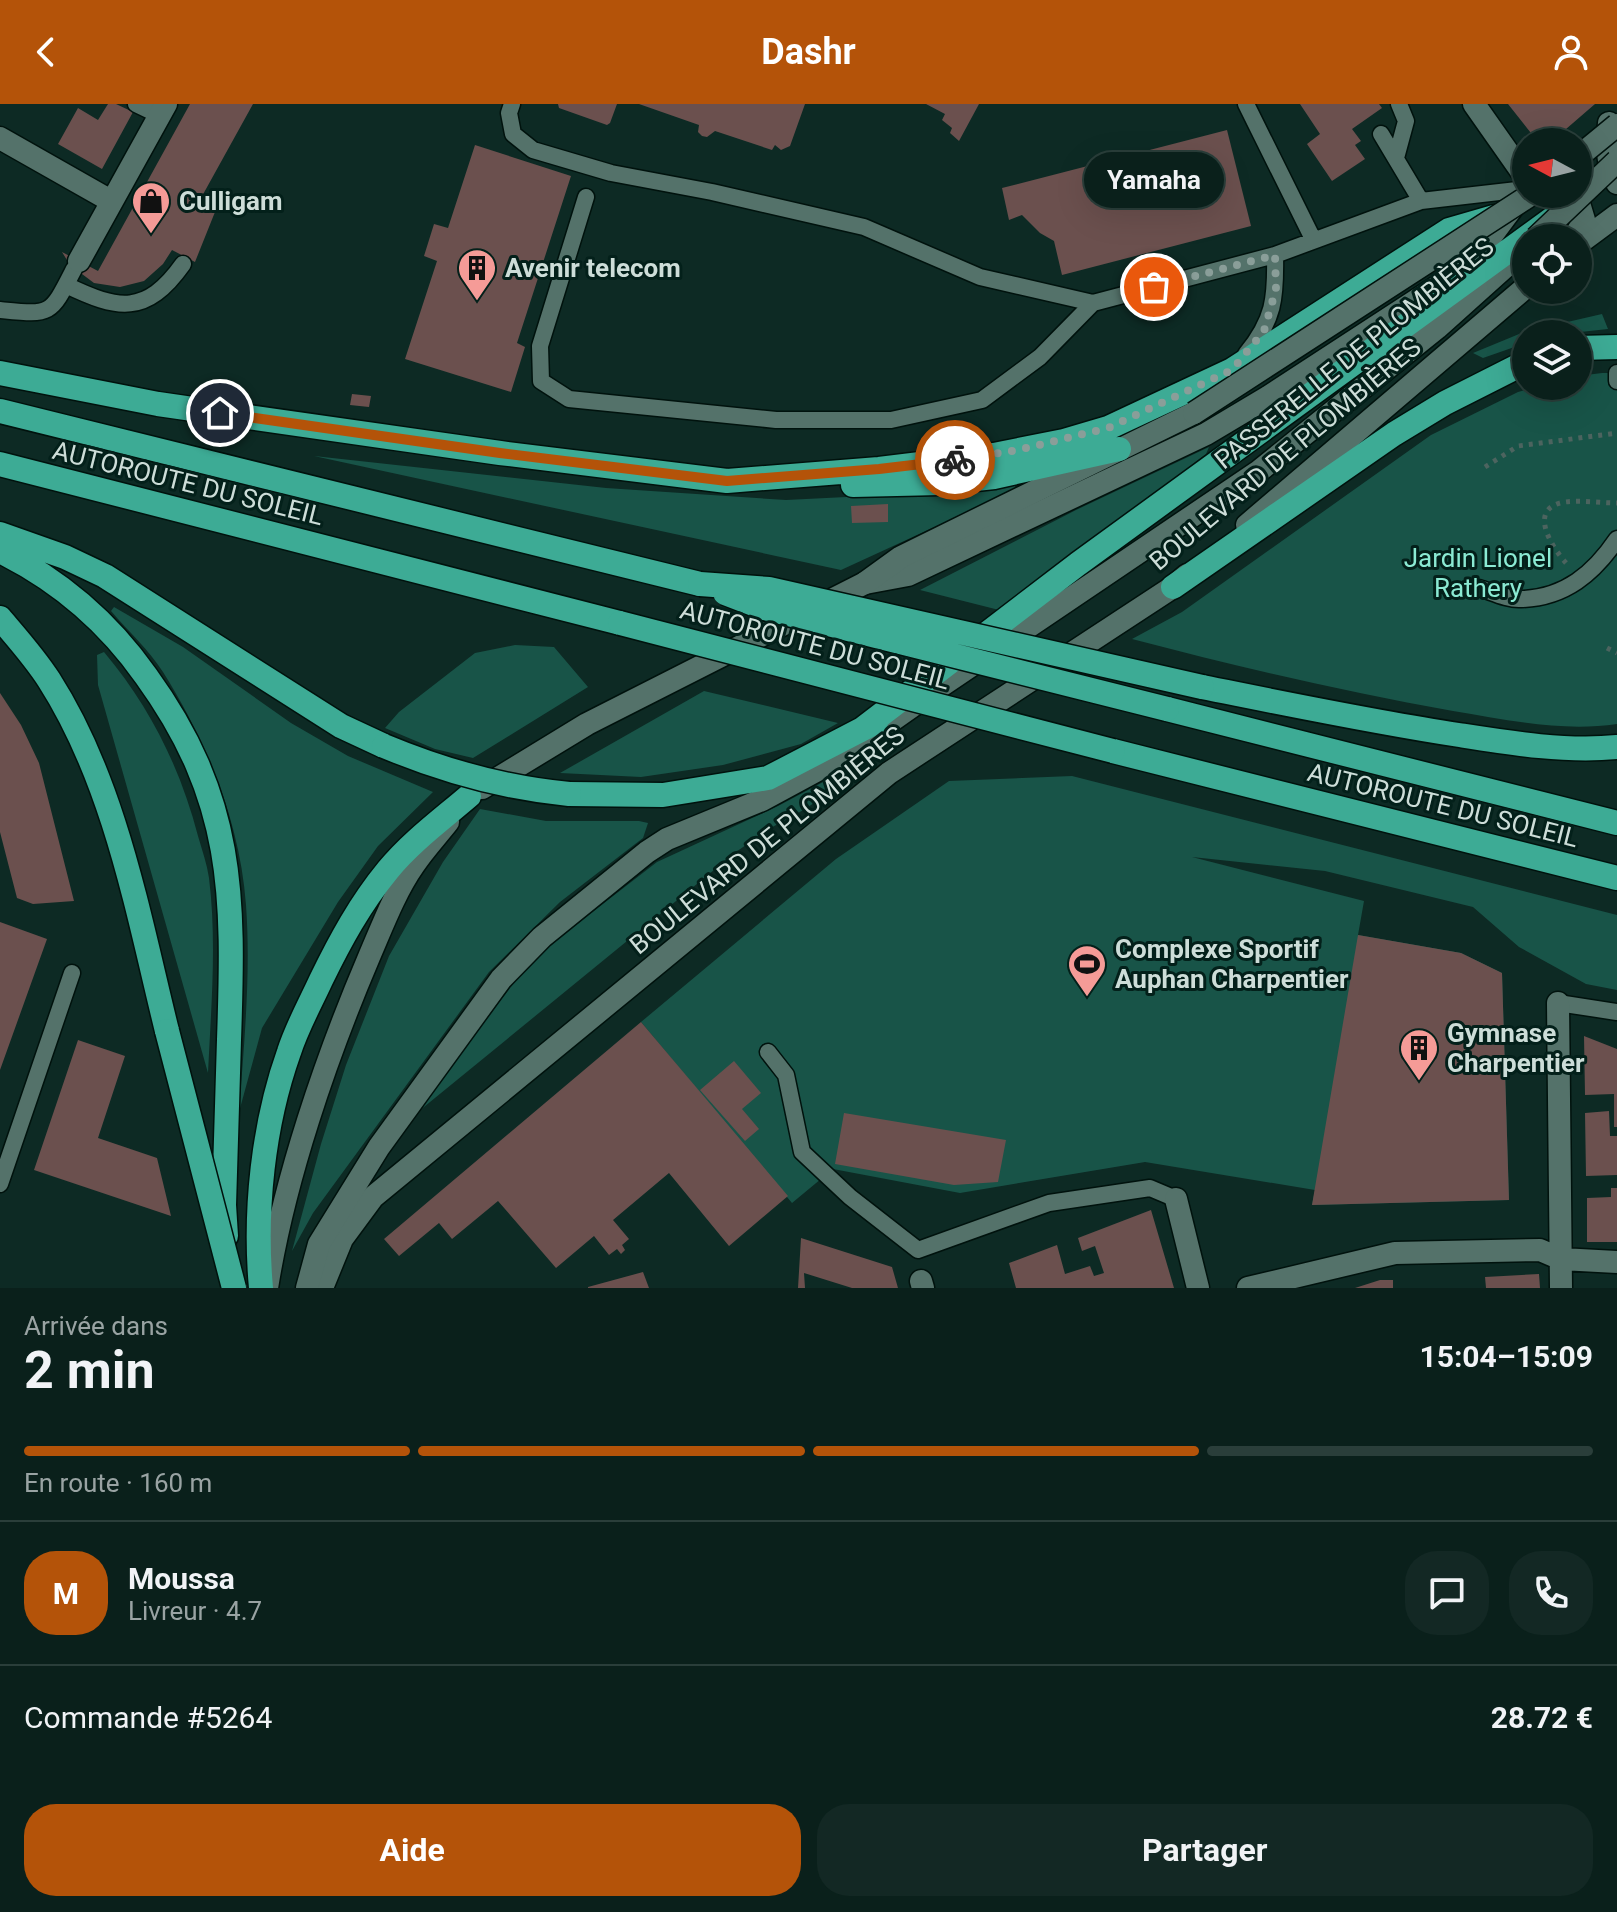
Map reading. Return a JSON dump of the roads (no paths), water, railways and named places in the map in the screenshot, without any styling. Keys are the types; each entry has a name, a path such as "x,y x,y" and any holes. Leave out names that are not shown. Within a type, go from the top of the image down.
{"highway":[{"path":"1592,187 1615,172"},
{"path":"1547,224 1564,208"},
{"path":"727,481 908,466 994,455 1064,441 1108,428 1232,370 1449,230 1508,213"},
{"path":"861,730 1078,564 1512,254"},
{"path":"1592,348 1617,347"},
{"path":"1173,587 1394,434 1472,388 1512,369"},
{"path":"0,373 158,404 500,453 727,481 886,486 940,483 994,477 1119,449"},
{"name":"AUTOROUTE DU SOLEIL","path":"0,411 700,584 764,608 1617,823"},
{"name":"AUTOROUTE DU SOLEIL","path":"0,464 1617,878"},
{"path":"0,534 65,557 105,576 341,726 384,746 470,777 522,789 569,794 663,795 768,778 938,688"},
{"path":"0,551 65,590 103,622 139,665 181,727 212,801 221,834 231,905 224,1205 232,1288"},
{"path":"700,584 769,589 1202,687 1383,724 1545,746 1617,747"},
{"path":"0,618 49,680 90,757 106,799 232,1288"},
{"path":"261,1288 260,1207 266,1151 279,1085 298,1029 339,941 369,894 409,847 469,796"}],"street":[{"path":"1474,104 1512,158"},
{"path":"73,272 162,110"},
{"path":"1592,138 1614,121"},
{"path":"1592,143 1614,121"},
{"path":"1614,121 1607,147 1615,172"},
{"path":"0,138 111,201"},
{"name":"PASSERELLE DE PLOMBIÈRES","path":"1551,224 1615,172"},
{"name":"PASSERELLE DE PLOMBIÈRES","path":"865,583 901,557 1194,413 1512,203"},
{"name":"BOULEVARD DE PLOMBIÈRES","path":"267,1288 272,1255 313,1109 377,937 412,866 469,796 587,724 865,583 908,575 1206,434 1469,266 1513,208"},
{"path":"1508,213 1515,224"},
{"path":"1592,234 1617,215"},
{"name":"PASSERELLE DE PLOMBIÈRES","path":"307,1288 319,1244 379,1147 501,979 542,937 667,839 762,800 836,760 1259,471 1437,328 1512,257"},
{"name":"BOULEVARD DE PLOMBIÈRES","path":"322,1288 342,1239 373,1197 889,773 1173,587 1512,299"},
{"path":"1558,1003 1561,1288"},
{"path":"1176,1199 1198,1288"},
{"path":"1248,1288 1395,1253 1540,1250 1561,1259 1617,1262"}],"lane":[{"path":"136,104 162,110"},
{"path":"512,104 509,113 513,134 533,150 611,173 712,192 864,227 980,277 1093,303 1275,255 1421,201 1512,193"},
{"path":"1246,104 1313,239"},
{"path":"1396,158 1406,121 1399,104"},
{"path":"1381,134 1421,201"},
{"path":"586,197 540,346 541,381 569,399 776,420 891,420 982,400 1040,357 1093,303"},
{"path":"1232,370 1264,331 1276,289 1275,255"},
{"path":"0,310 37,314 56,304 73,272 100,301 124,306 147,298 168,285 183,264"},
{"path":"1617,373 1617,381"},
{"path":"1479,588 1519,600 1553,595 1600,564 1617,539"},
{"path":"0,1184 72,973"},
{"path":"1558,1003 1617,1012"},
{"path":"768,1052 786,1075 802,1152 850,1197 918,1250 1049,1203 1150,1188 1176,1199"}],"place":[{"name":"Culligam","path":"151,235"},
{"name":"Yamaha","path":"1154,287"},
{"name":"Avenir telecom","path":"477,302"},
{"name":"Complexe Sportif Auphan Charpentier","path":"1087,998"},
{"name":"Gymnase Charpentier","path":"1419,1082"}],"park label":[{"name":"Jardin Lionel Rathery","path":"1478,573"}]}
